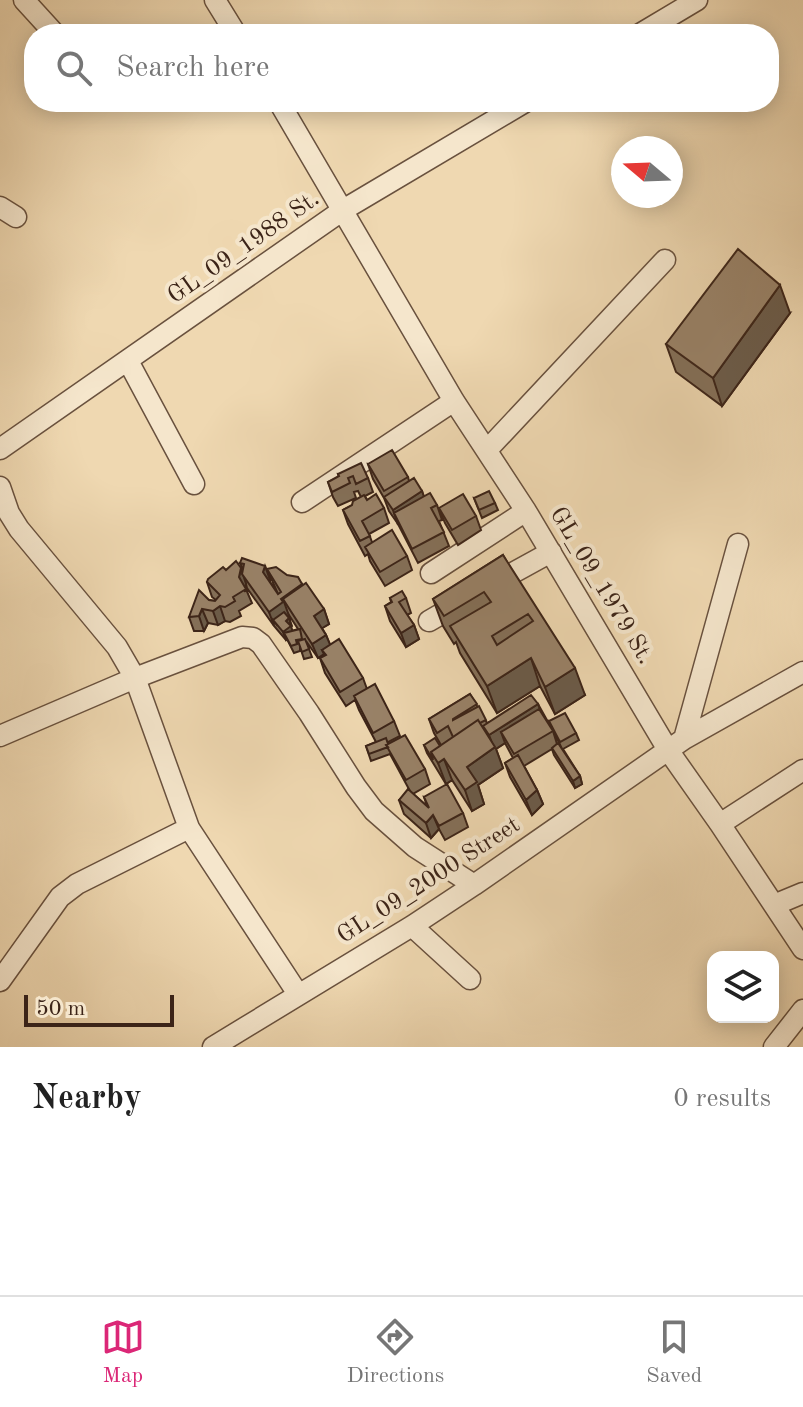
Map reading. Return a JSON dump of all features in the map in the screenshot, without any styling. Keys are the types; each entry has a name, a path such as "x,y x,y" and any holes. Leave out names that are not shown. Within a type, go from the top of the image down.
{"street":[{"path":"24,0 46,24"},
{"path":"215,0 230,24"},
{"path":"657,24 697,0"},
{"name":"GL_09_1979 St.","path":"285,112 454,401 676,744 720,824 803,949"},
{"name":"GL_09_1988 St.","path":"0,449 343,210 508,112"},
{"path":"487,450 665,260"},
{"path":"128,361 194,484"},
{"path":"302,502 454,401"},
{"path":"0,487 9,513 19,529 117,647 135,678 189,828 298,994"},
{"path":"431,573 526,511"},
{"path":"676,744 738,544"},
{"path":"429,621 551,552"},
{"path":"0,736 135,678 242,637 253,638 261,644 374,811 415,847 474,885"},
{"name":"GL_09_2000 Street","path":"213,1047 412,926 676,744 803,672"},
{"path":"720,824 803,770"},
{"path":"0,981 60,897 77,884 189,828"},
{"path":"774,905 803,893"},
{"path":"412,926 470,979"},
{"path":"774,1047 803,1010"}],"building":[{"path":"738,249 780,285 713,378 666,344"},
{"path":"392,450 408,477 384,491 368,464"},
{"path":"361,463 368,478 356,484 353,476 348,478 350,483 332,492 328,482"},
{"path":"414,478 422,491 393,510 384,497"},
{"path":"489,491 495,503 479,510 474,498"},
{"path":"430,493 437,505 431,508 444,532 412,549 394,513"},
{"path":"376,494 384,508 362,521 370,536 360,541 343,510 364,495 367,500"},
{"path":"463,494 476,516 452,530 439,508"},
{"path":"392,530 407,556 380,572 365,547"},
{"path":"503,555 575,668 545,687 531,658 487,686 450,626 491,602 484,592 444,616 433,599","holes":["528,614 533,621 497,645 492,636"]},
{"path":"242,558 265,566 263,572 278,594 281,592 267,569 276,567 287,575 298,577 302,584 269,612 242,574"},
{"path":"236,561 241,568 239,577 246,589 225,607 220,606 213,611 202,609 199,616 189,617 199,590 209,600 215,601 220,595 207,582 208,579"},
{"path":"306,583 324,609 314,616 326,635 312,644 283,599"},
{"path":"402,591 406,598 399,602 414,625 401,633 385,606 392,602 390,598"},
{"path":"284,612 291,626 283,632 273,620"},
{"path":"300,629 302,639 291,646 284,633"},
{"path":"305,639 309,649 302,652 298,641"},
{"path":"339,639 363,678 340,692 320,658 326,655 322,650"},
{"path":"375,684 394,721 373,733 354,696"},
{"path":"470,694 477,704 453,720 479,706 486,720 480,723 478,720 453,737 448,726 437,733 429,719"},
{"path":"531,695 538,704 489,735 483,726"},
{"path":"539,709 553,731 514,754 501,732"},
{"path":"565,713 576,733 560,742 549,721"},
{"path":"478,720 495,747 467,767 477,782 465,790 444,759 438,763 431,752"},
{"path":"405,735 425,769 406,780 386,745"},
{"path":"386,738 388,747 369,754 366,746"},
{"path":"435,738 440,746 431,752 433,760 424,745"},
{"path":"558,743 580,776 573,781 552,748"},
{"path":"518,755 537,790 526,800 505,763"},
{"path":"447,784 463,813 439,826 433,815 426,823 399,800 408,789 429,808 424,797"}]}
